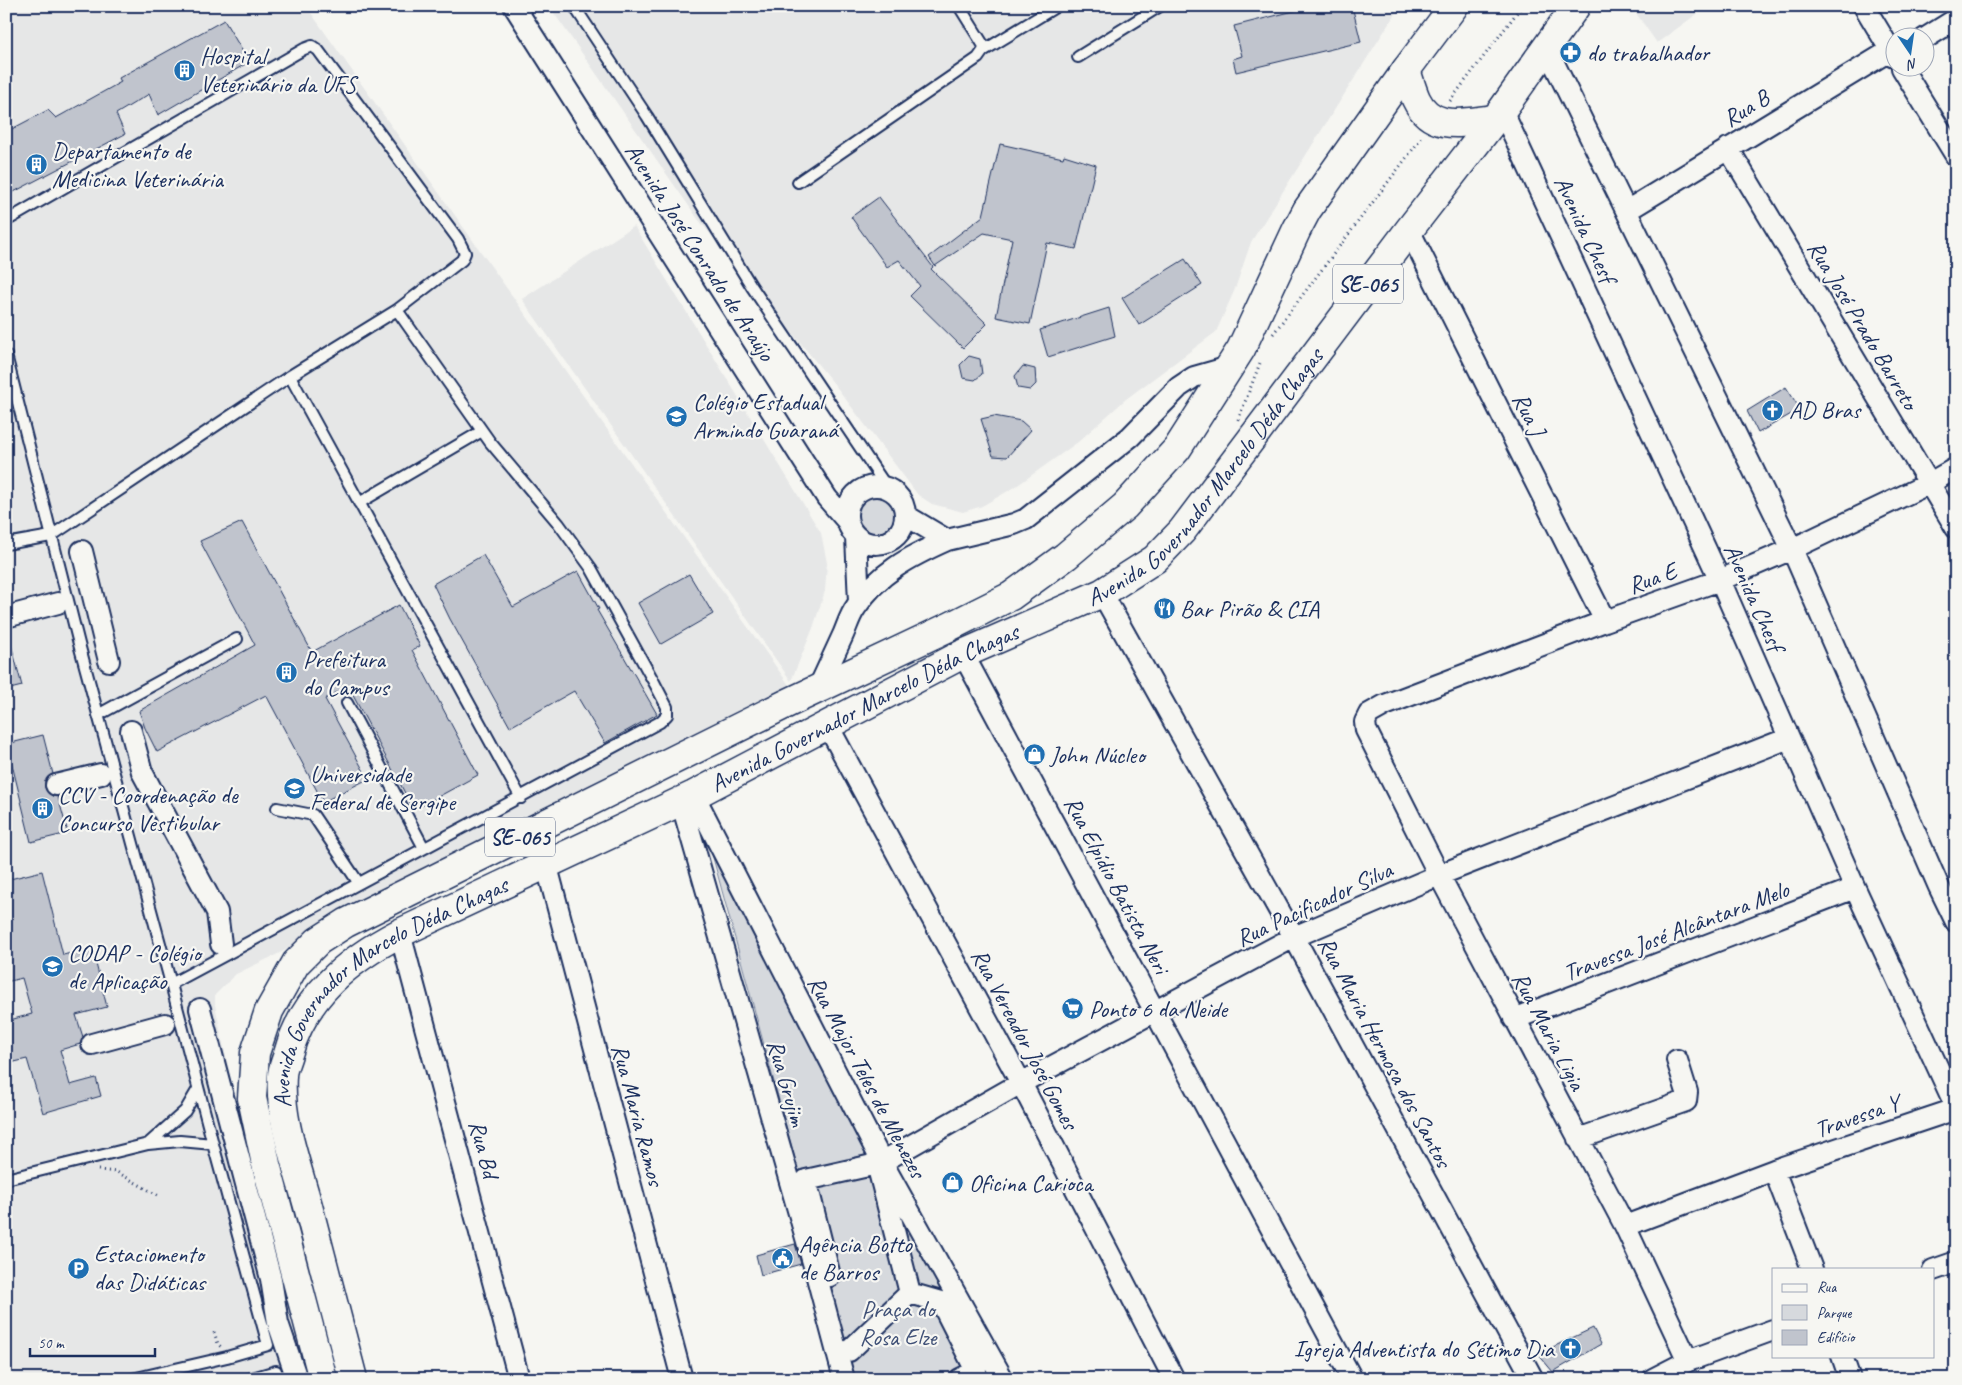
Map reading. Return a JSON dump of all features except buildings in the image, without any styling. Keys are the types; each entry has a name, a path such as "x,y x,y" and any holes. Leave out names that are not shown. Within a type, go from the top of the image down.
{"main road":[{"name":"Avenida Governador Marcelo Déda Chagas","path":"323,1379 266,1164 252,1098 255,1053 269,1011 296,963 318,941 346,923 819,687 949,627 1010,596 1066,556 1125,506 1177,449 1241,349 1307,210 1406,70 1454,6"},
{"name":"Avenida Governador Marcelo Déda Chagas","path":"353,1379 284,1113 282,1075 292,1040 304,1013 318,994 337,974 354,961 400,933 688,798 963,654 1102,593 1155,559 1168,547 1499,115 1570,12"},
{"path":"1406,70 1422,110 1435,121 1448,122 1499,115"}],"street":[{"name":"Avenida José Conrado de Araújo","path":"514,6 822,489 852,529"},
{"path":"1864,6 1884,38"},
{"path":"1934,33 1956,20"},
{"name":"Avenida Chesf","path":"1546,47 1628,210 1792,548 1939,887 1956,922"},
{"name":"Rua B","path":"1628,210 1728,148 1884,58"},
{"path":"1909,78 1952,144"},
{"name":"Avenida Chesf","path":"1499,115 1720,580 1855,888 1956,1108"},
{"name":"Rua José Prado Barreto","path":"1728,148 1956,528"},
{"name":"Rua J","path":"1409,230 1605,621"},
{"path":"819,687 855,608 880,578 895,566 947,540 1014,524 1026,519 1130,437 1179,387 1194,378 1229,367"},
{"name":"Rua E","path":"1364,725 1370,714 1385,705 1605,621 1720,580 1928,484 1956,468"},
{"path":"852,529 864,541 873,544 890,540 898,534 903,525 905,515 903,505 898,497 888,489 881,487 871,487 862,490 854,496 847,512 852,529 859,602"},
{"path":"905,515 947,540"},
{"path":"82,551 109,661"},
{"name":"Rua Maria Hermosa dos Santos","path":"1102,593 1294,937 1533,1379"},
{"path":"6,618 58,603"},
{"name":"Rua Elpídio Batista Neri","path":"963,654 1156,1010 1352,1379"},
{"name":"Rua Vereador José Gomes","path":"827,724 1021,1083 1174,1379"},
{"name":"Rua Maria Ligia","path":"1364,725 1514,1019 1625,1226 1688,1361"},
{"path":"131,731 142,772 217,912 221,944"},
{"name":"Rua Pacificador Silva","path":"882,1162 1021,1083 1294,937 1439,875 1789,738"},
{"path":"56,785 102,774"},
{"name":"Rua Major Teles de Menezes","path":"688,798 996,1376"},
{"name":"Rua Grujim","path":"688,798 844,1379"},
{"name":"Rua Maria Ramos","path":"546,863 682,1379"},
{"name":"Travessa José Alcântara Melo","path":"1514,1019 1855,888"},
{"name":"Rua Bd","path":"400,933 519,1379"},
{"path":"200,1009 271,1278 278,1323 297,1379"},
{"path":"92,1044 165,1024"},
{"path":"1578,1139 1686,1101 1687,1092 1677,1060"},
{"name":"Travessa Y","path":"1625,1226 1774,1170 1956,1108"},
{"path":"856,1379 806,1180 878,1164 910,1293"},
{"path":"1774,1170 1812,1268"},
{"path":"1934,1270 1956,1262"},
{"path":"849,1351 910,1293"},
{"path":"910,1293 940,1302 976,1371 960,1379"},
{"path":"1653,1379 1688,1361 1772,1330"},
{"path":"1843,1358 1850,1379"}],"lane":[{"path":"574,6 647,116 752,287 888,489"},
{"path":"959,6 981,42 983,51"},
{"path":"798,182 978,58 983,51 1057,6"},
{"path":"1078,57 1160,6"},
{"path":"6,221 312,46 324,58 458,239 464,250 462,260 397,310 290,376 51,536 6,544"},
{"path":"171,984 358,882 521,798 660,722 667,715 655,684 591,568 559,524 482,431 397,310"},
{"path":"6,355 98,715 268,1345 227,1357 132,1379"},
{"path":"290,376 521,798"},
{"path":"360,503 482,431"},
{"path":"98,715 237,639"},
{"path":"347,703 424,848"},
{"path":"277,808 313,815 358,882"},
{"path":"148,1144 185,1111 198,1089"},
{"path":"6,1179 148,1144 180,1141 213,1144"},
{"path":"249,1379 276,1371"}],"path":[{"path":"93,1170 117,1172 159,1196"},
{"path":"214,1332 218,1344 225,1350"}],"shaded area":[{"name":"Universidade Federal de Sergipe","path":"6,6 306,6 789,685 375,892 282,952 236,974 215,995 215,1005 244,1142 285,1311 306,1379 6,1379"},
{"path":"549,6 1400,6 1251,242 1235,289 1216,332 1126,399 1078,442 1015,487 982,506 963,512 932,504 918,495 835,385 698,219"},
{"path":"1631,6 1708,6 1657,43"},
{"name":"Colégio Estadual Armindo Guaraná","path":"634,226 821,533 827,563 825,591 813,628 791,681 522,299"}],"green space":[{"path":"876,497 889,503 895,516 889,529 876,535 863,529 857,516 863,503"},
{"name":"Praça do Rosa Elze","path":"712,854 984,1363 954,1379 855,1379"}],"place":[{"name":"do trabalhador","path":"1571,53"},
{"name":"Hospital Veterinário da UFS","path":"184,70"},
{"name":"Departamento de Medicina Veterinária","path":"36,165"},
{"name":"AD Bras","path":"1773,410"},
{"name":"Colégio Estadual Armindo Guaraná","path":"677,416"},
{"name":"Bar Pirão & CIA","path":"1164,609"},
{"name":"Prefeitura do Campus","path":"287,673"},
{"name":"John Núcleo","path":"1034,755"},
{"name":"Universidade Federal de Sergipe","path":"294,788"},
{"name":"CCV - Coordenação de Concurso Vestibular","path":"42,809"},
{"name":"CODAP - Colégio de Aplicação","path":"52,967"},
{"name":"Ponto 6 da Neide","path":"1073,1009"},
{"name":"Oficina Carioca","path":"953,1183"},
{"name":"Agência Botto de Barros","path":"783,1258"},
{"name":"Estaciomento das Didáticas","path":"78,1268"},
{"name":"Igreja Adventista do Sétimo Dia","path":"1570,1349"}]}
